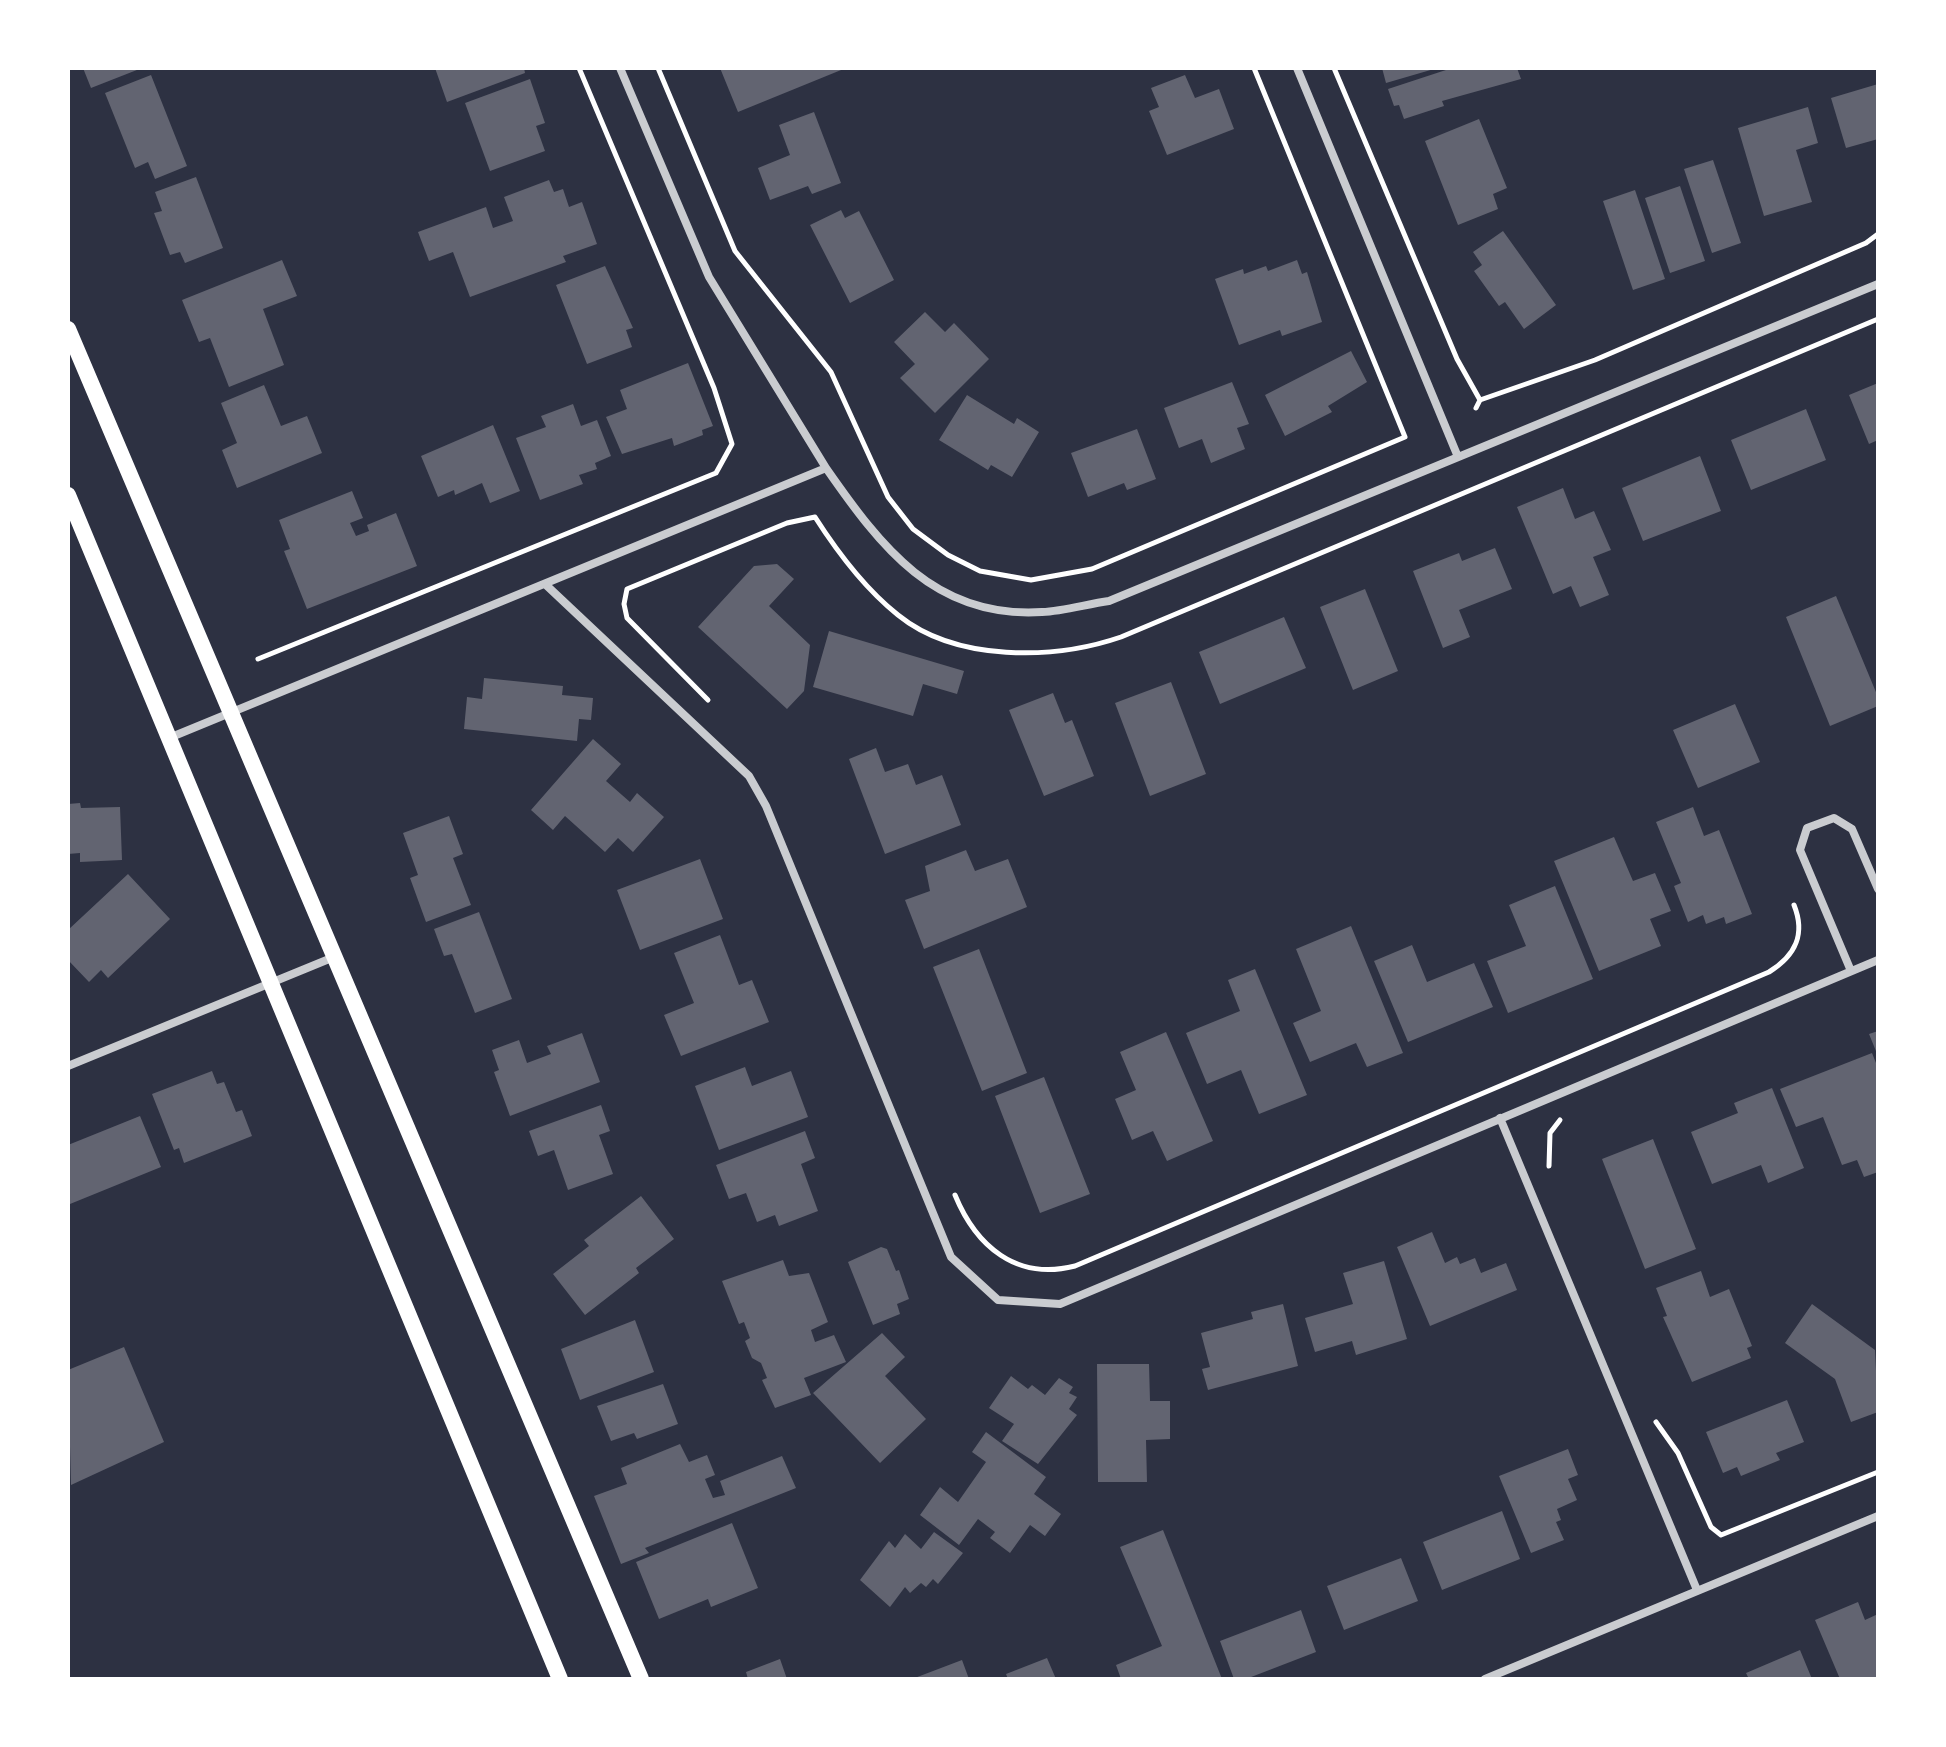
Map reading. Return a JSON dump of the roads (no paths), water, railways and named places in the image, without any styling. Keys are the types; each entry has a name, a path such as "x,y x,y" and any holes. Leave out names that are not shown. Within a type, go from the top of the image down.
{"main road":[{"path":"68,329 641,1679"},
{"path":"68,495 560,1679"}],"street":[{"path":"620,68 709,277 826,468 872,534 929,585 983,609 1042,612 1109,601 1878,284"},
{"path":"1297,68 1458,457"},
{"path":"169,738 826,468"},
{"path":"545,584 749,776 766,806 951,1257 998,1300 1060,1304 1878,960"},
{"path":"1851,971 1800,850 1807,828 1834,818 1852,829 1878,889"},
{"path":"68,1066 334,957"},
{"path":"1500,1118 1697,1590"},
{"path":"1485,1679 1878,1516"}]}
